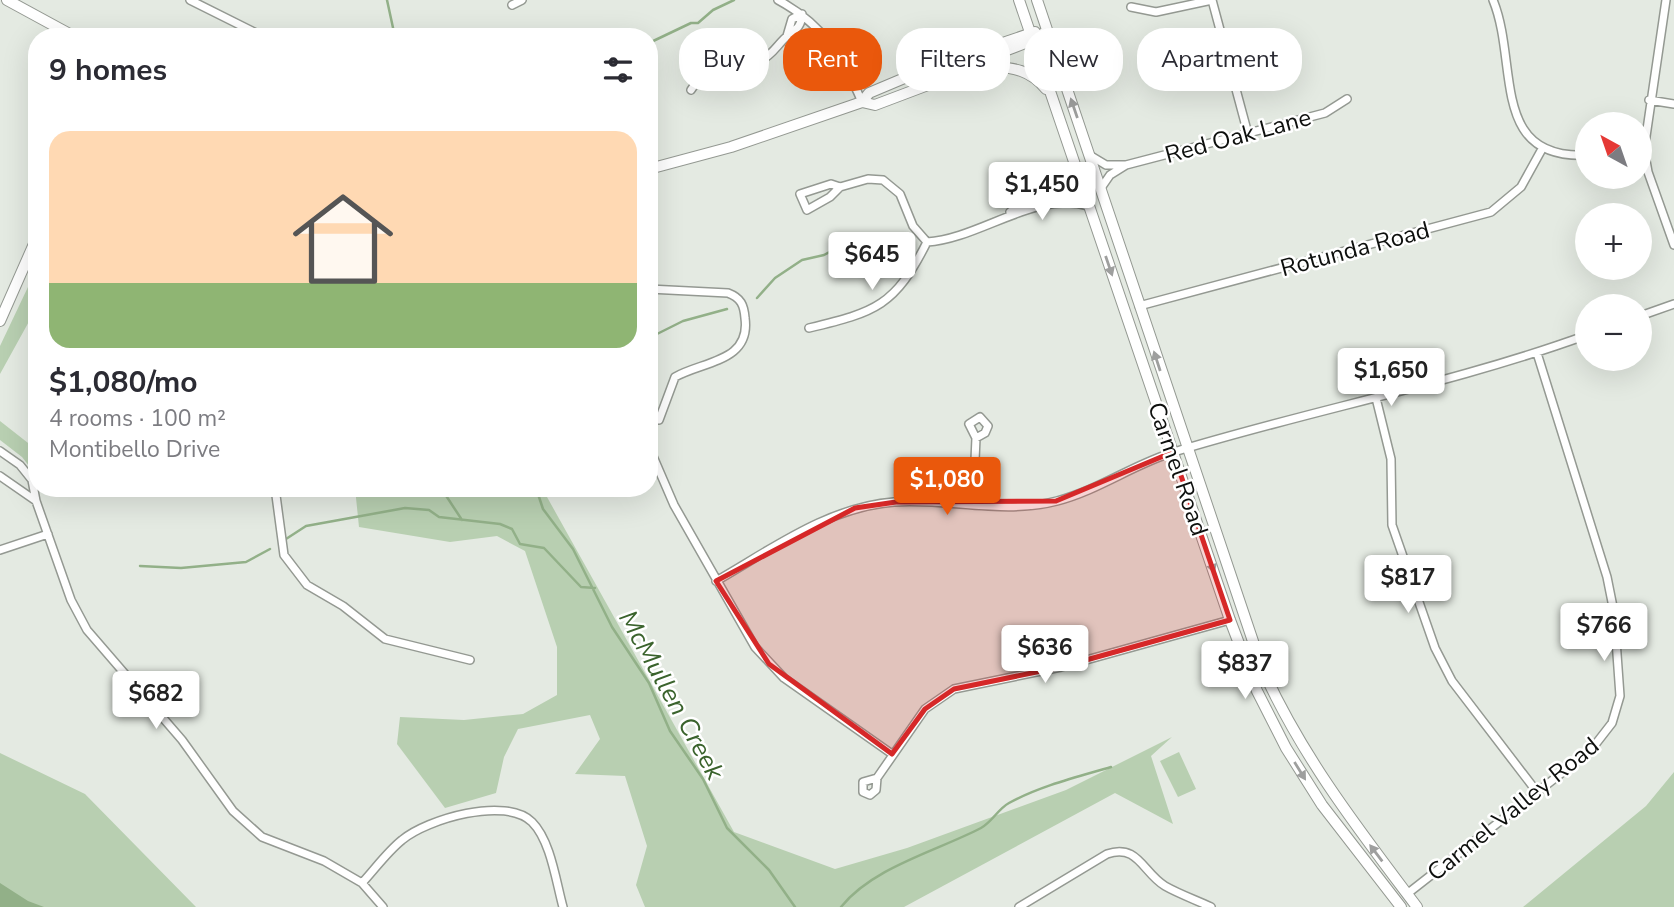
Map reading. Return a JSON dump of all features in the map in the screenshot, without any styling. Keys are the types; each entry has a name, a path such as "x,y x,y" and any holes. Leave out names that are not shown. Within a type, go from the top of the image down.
{"main road":[{"path":"7,0 58,28"},
{"name":"Carmel Road","path":"1019,0 1028,28"},
{"name":"Carmel Road","path":"1037,0 1046,28"},
{"path":"862,102 869,93 1024,39"},
{"path":"1010,67 1017,68 1035,78 1050,94"},
{"path":"658,167 731,147 862,102 875,105 912,91"},
{"name":"Carmel Road","path":"1049,91 1230,620 1257,691 1286,748 1322,805 1401,907"},
{"name":"Carmel Road","path":"1068,91 1255,650 1277,701 1320,777 1417,907"},
{"path":"1079,179 1101,188"},
{"path":"0,321 28,257"}],"street":[{"path":"190,0 246,28"},
{"path":"512,5 522,0"},
{"path":"778,0 802,14 820,29 840,56 862,102"},
{"path":"1131,7 1156,12 1212,0 1248,134"},
{"path":"1493,0 1517,119 1527,136 1542,149 1564,156 1575,156"},
{"path":"1647,112 1666,0"},
{"path":"769,55 786,36 795,33 801,24 802,14"},
{"name":"Red Oak Lane","path":"1090,154 1106,165 1126,165 1325,113 1347,99"},
{"path":"1649,100 1674,104"},
{"name":"Rotunda Road","path":"1139,306 1491,212 1521,187 1542,149"},
{"name":"Red Oak Lane","path":"1101,188 1110,175 1126,165"},
{"path":"840,187 831,184 800,194 807,210 830,197 840,187 868,179 890,184 900,194 913,226 927,242"},
{"path":"996,223 1045,188 1079,179"},
{"path":"1652,183 1674,245"},
{"path":"808,328 862,315 886,300 909,277 927,242 996,223 1019,212 1069,202 1088,206"},
{"path":"658,289 728,293 737,296 743,304 746,320 746,329 736,350 722,360 675,377 659,420"},
{"path":"1652,312 1674,304"},
{"path":"716,581 822,521 855,508 896,502 1019,505 1056,501 1173,452 1537,354 1575,340"},
{"name":"Carmel Valley Road","path":"1407,894 1591,750 1605,735 1617,710 1620,682 1610,589 1537,354"},
{"path":"1376,398 1391,459 1392,525 1435,648 1452,681 1537,792"},
{"path":"973,504 976,438"},
{"path":"0,451 28,475"},
{"path":"658,468 674,505 716,581 747,635 769,664 892,754"},
{"path":"0,476 28,495"},
{"path":"30,497 36,501"},
{"path":"35,497 71,600 87,630 189,748 240,820 262,836 324,861 362,884 383,907"},
{"path":"276,497 284,555 307,585 343,606 385,639 470,660"},
{"path":"0,550 48,534"},
{"path":"877,778 925,709 954,689 1061,667 1230,620"},
{"path":"362,884 399,842 414,831 487,809 505,808 527,817 537,827 563,907"},
{"path":"1018,907 1107,854 1122,851 1140,859 1165,886 1195,903 1211,907"}],"highlighted area":[{"path":"1173,452 1230,620 1061,667 954,689 925,709 892,754 769,664 716,581 855,508 896,502 1056,501"}],"shaded area":[{"path":"28,287 28,323 0,374 0,346"},
{"path":"0,421 28,443 28,465 22,457 0,440"},
{"path":"356,497 547,497 734,832 835,869 907,848 1066,790 1172,737 1151,756 1173,824 1115,793 904,907 645,907 636,885 647,846 625,776 575,774 600,739 590,715 518,729 504,757 496,793 445,808 397,744 400,717 464,720 523,714 557,695 557,647 525,551 497,536 450,542 359,527"},
{"path":"1179,752 1196,789 1178,797 1160,761"},
{"path":"0,753 85,794 196,907 0,907"},
{"path":"1674,772 1674,907 1523,907 1646,806"},
{"path":"0,883 28,901 44,907 0,907"}],"waterway":[{"name":"McMullen Creek","path":"387,0 393,28"},
{"path":"658,39 691,23 698,23 713,10 734,0"},
{"path":"757,298 775,278 802,260 824,255 842,245 883,246 911,240"},
{"path":"658,334 683,321 727,309"},
{"path":"447,497 462,520"},
{"name":"McMullen Creek","path":"539,497 543,509 573,549 612,627 649,683 670,731 703,779 727,828 769,870 795,907"},
{"path":"286,539 306,526 405,508 429,510 439,517 500,524 512,529 520,544 544,548 581,587 595,588"},
{"path":"140,566 181,568 246,562 270,549"},
{"path":"841,907 870,881 906,861 981,828 1009,803 1046,787 1111,767"}]}
